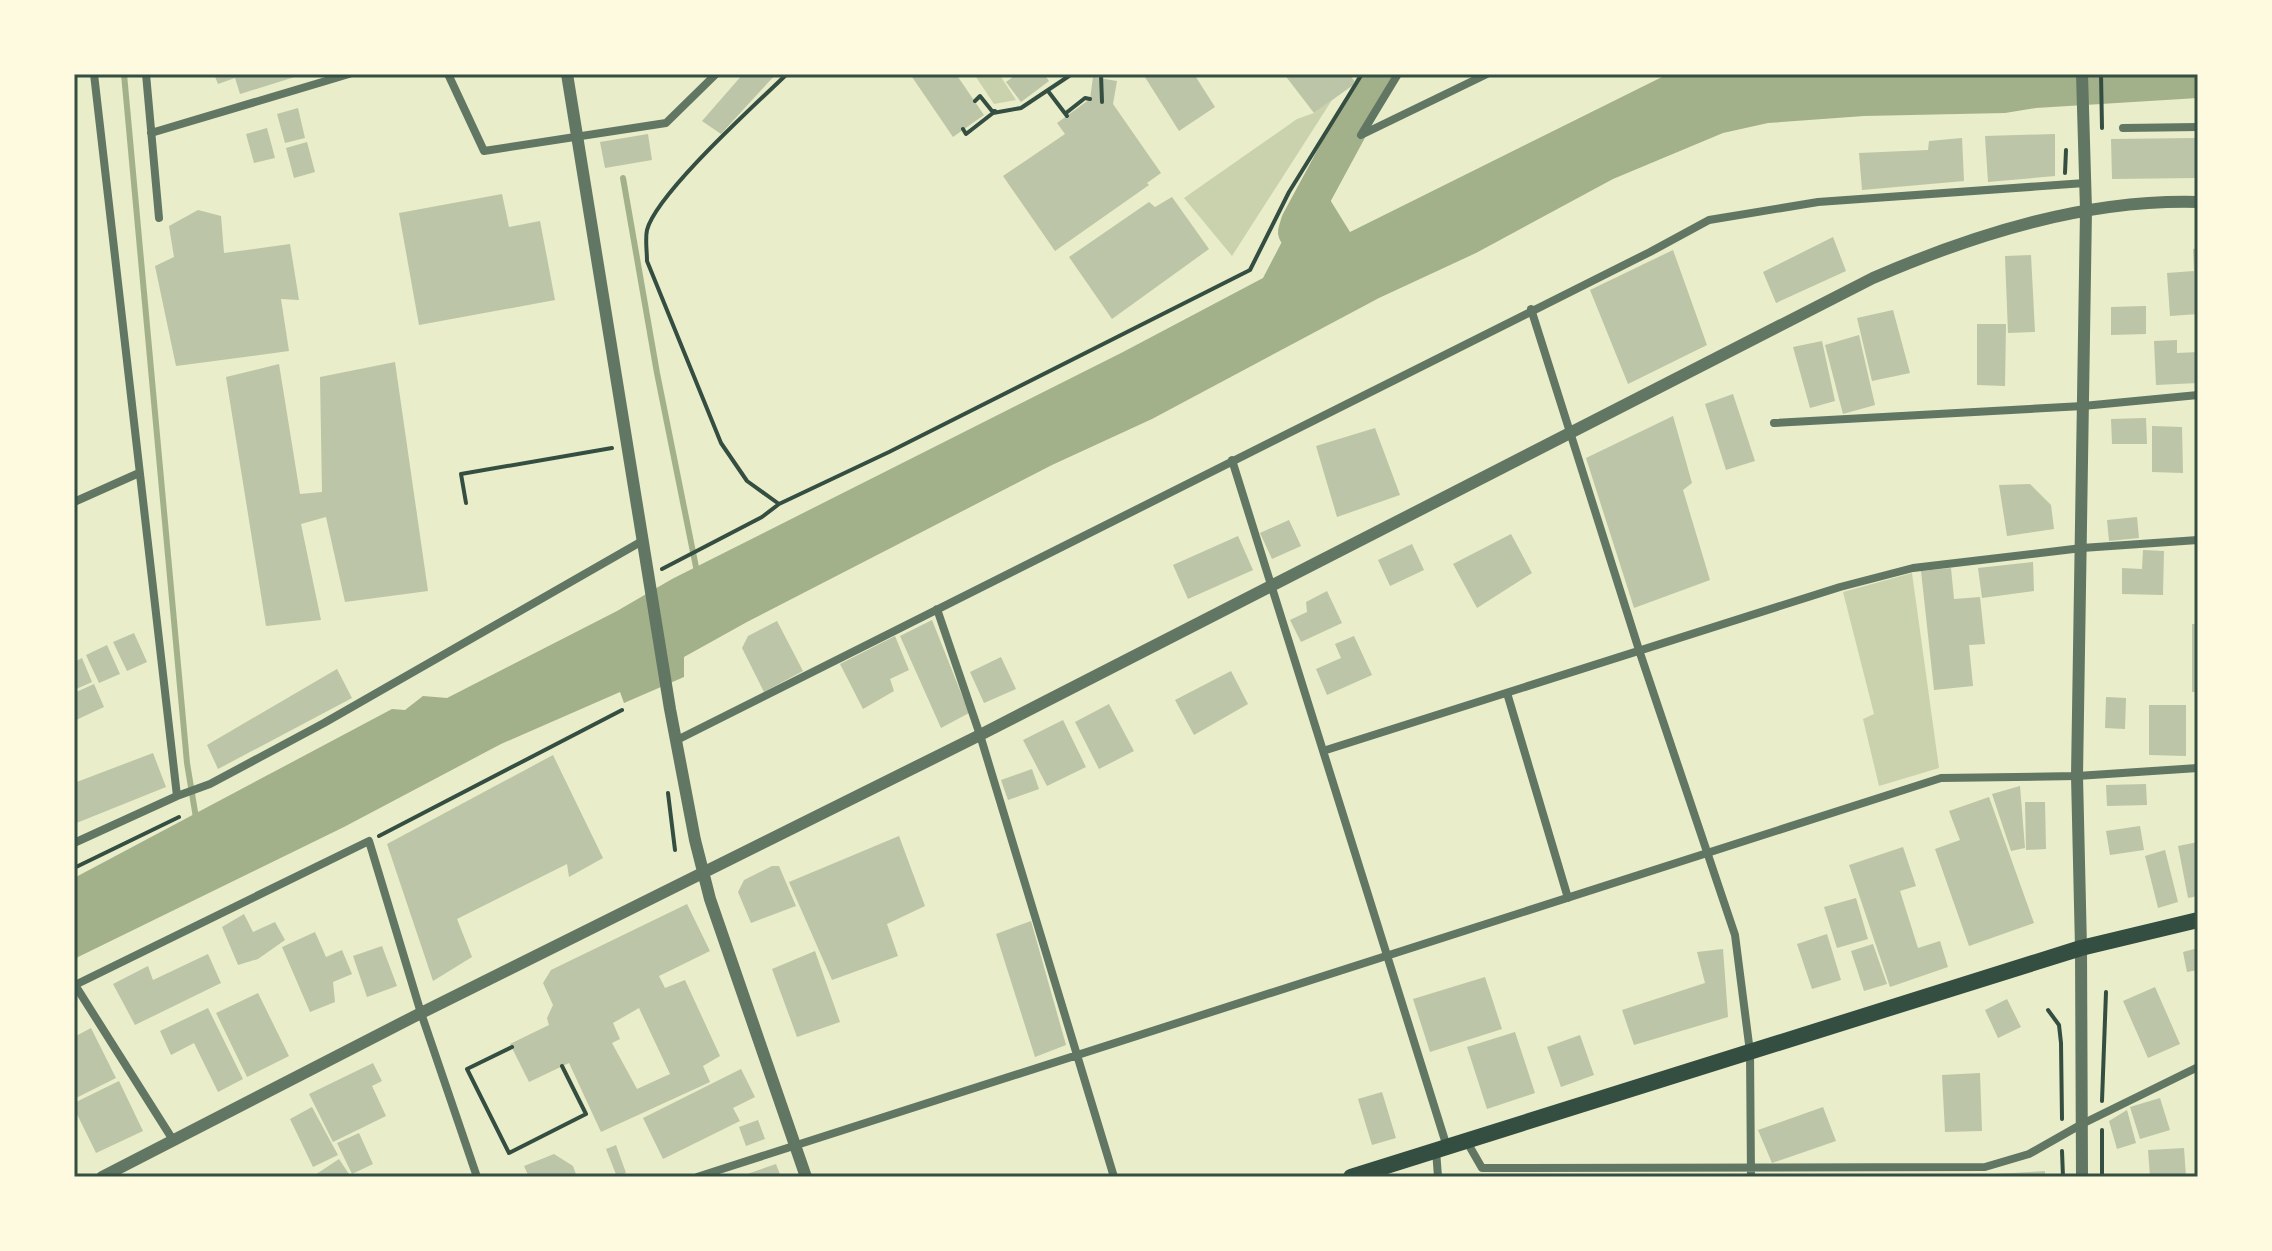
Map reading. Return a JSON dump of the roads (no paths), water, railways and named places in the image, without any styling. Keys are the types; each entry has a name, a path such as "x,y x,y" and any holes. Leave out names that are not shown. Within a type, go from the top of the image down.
{"highway":[{"path":"1351,1177 2081,948 2198,920"}],"street":[{"path":"94,74 139,473 180,795"},
{"path":"146,74 159,218"},
{"path":"151,133 349,74"},
{"path":"448,74 484,151 666,123 716,74"},
{"path":"567,74 670,709 702,871 806,1177"},
{"path":"1398,74 1361,135 1487,74"},
{"path":"2082,74 2096,129 2085,183 2077,776 2082,1177"},
{"path":"2123,128 2198,127"},
{"path":"677,740 1709,220 1818,202 2085,183"},
{"path":"102,1177 702,871 980,735 1873,278 1940,249 2086,210 2198,202"},
{"path":"1531,309 1639,650 1735,935 1750,1052 1751,1172"},
{"path":"1774,423 2083,406 2198,395"},
{"path":"1232,460 1387,956 1441,1148 1438,1177"},
{"path":"74,502 139,473"},
{"path":"74,843 200,787 324,723 644,540"},
{"path":"1323,751 1840,587 1913,568 2082,548 2198,540"},
{"path":"937,609 980,735 1114,1177"},
{"path":"1507,693 1568,898"},
{"path":"697,1177 1941,778 2077,776 2198,768"},
{"path":"173,1140 75,985 369,841 421,1013 477,1177"},
{"path":"1466,1141 1482,1168 1751,1172 1985,1167 2029,1154 2082,1124 2198,1067"}],"waterway":[{"path":"124,74 187,763 197,824"},
{"path":"1296,232 1379,74"},
{"path":"623,178 657,373 697,572"}]}
